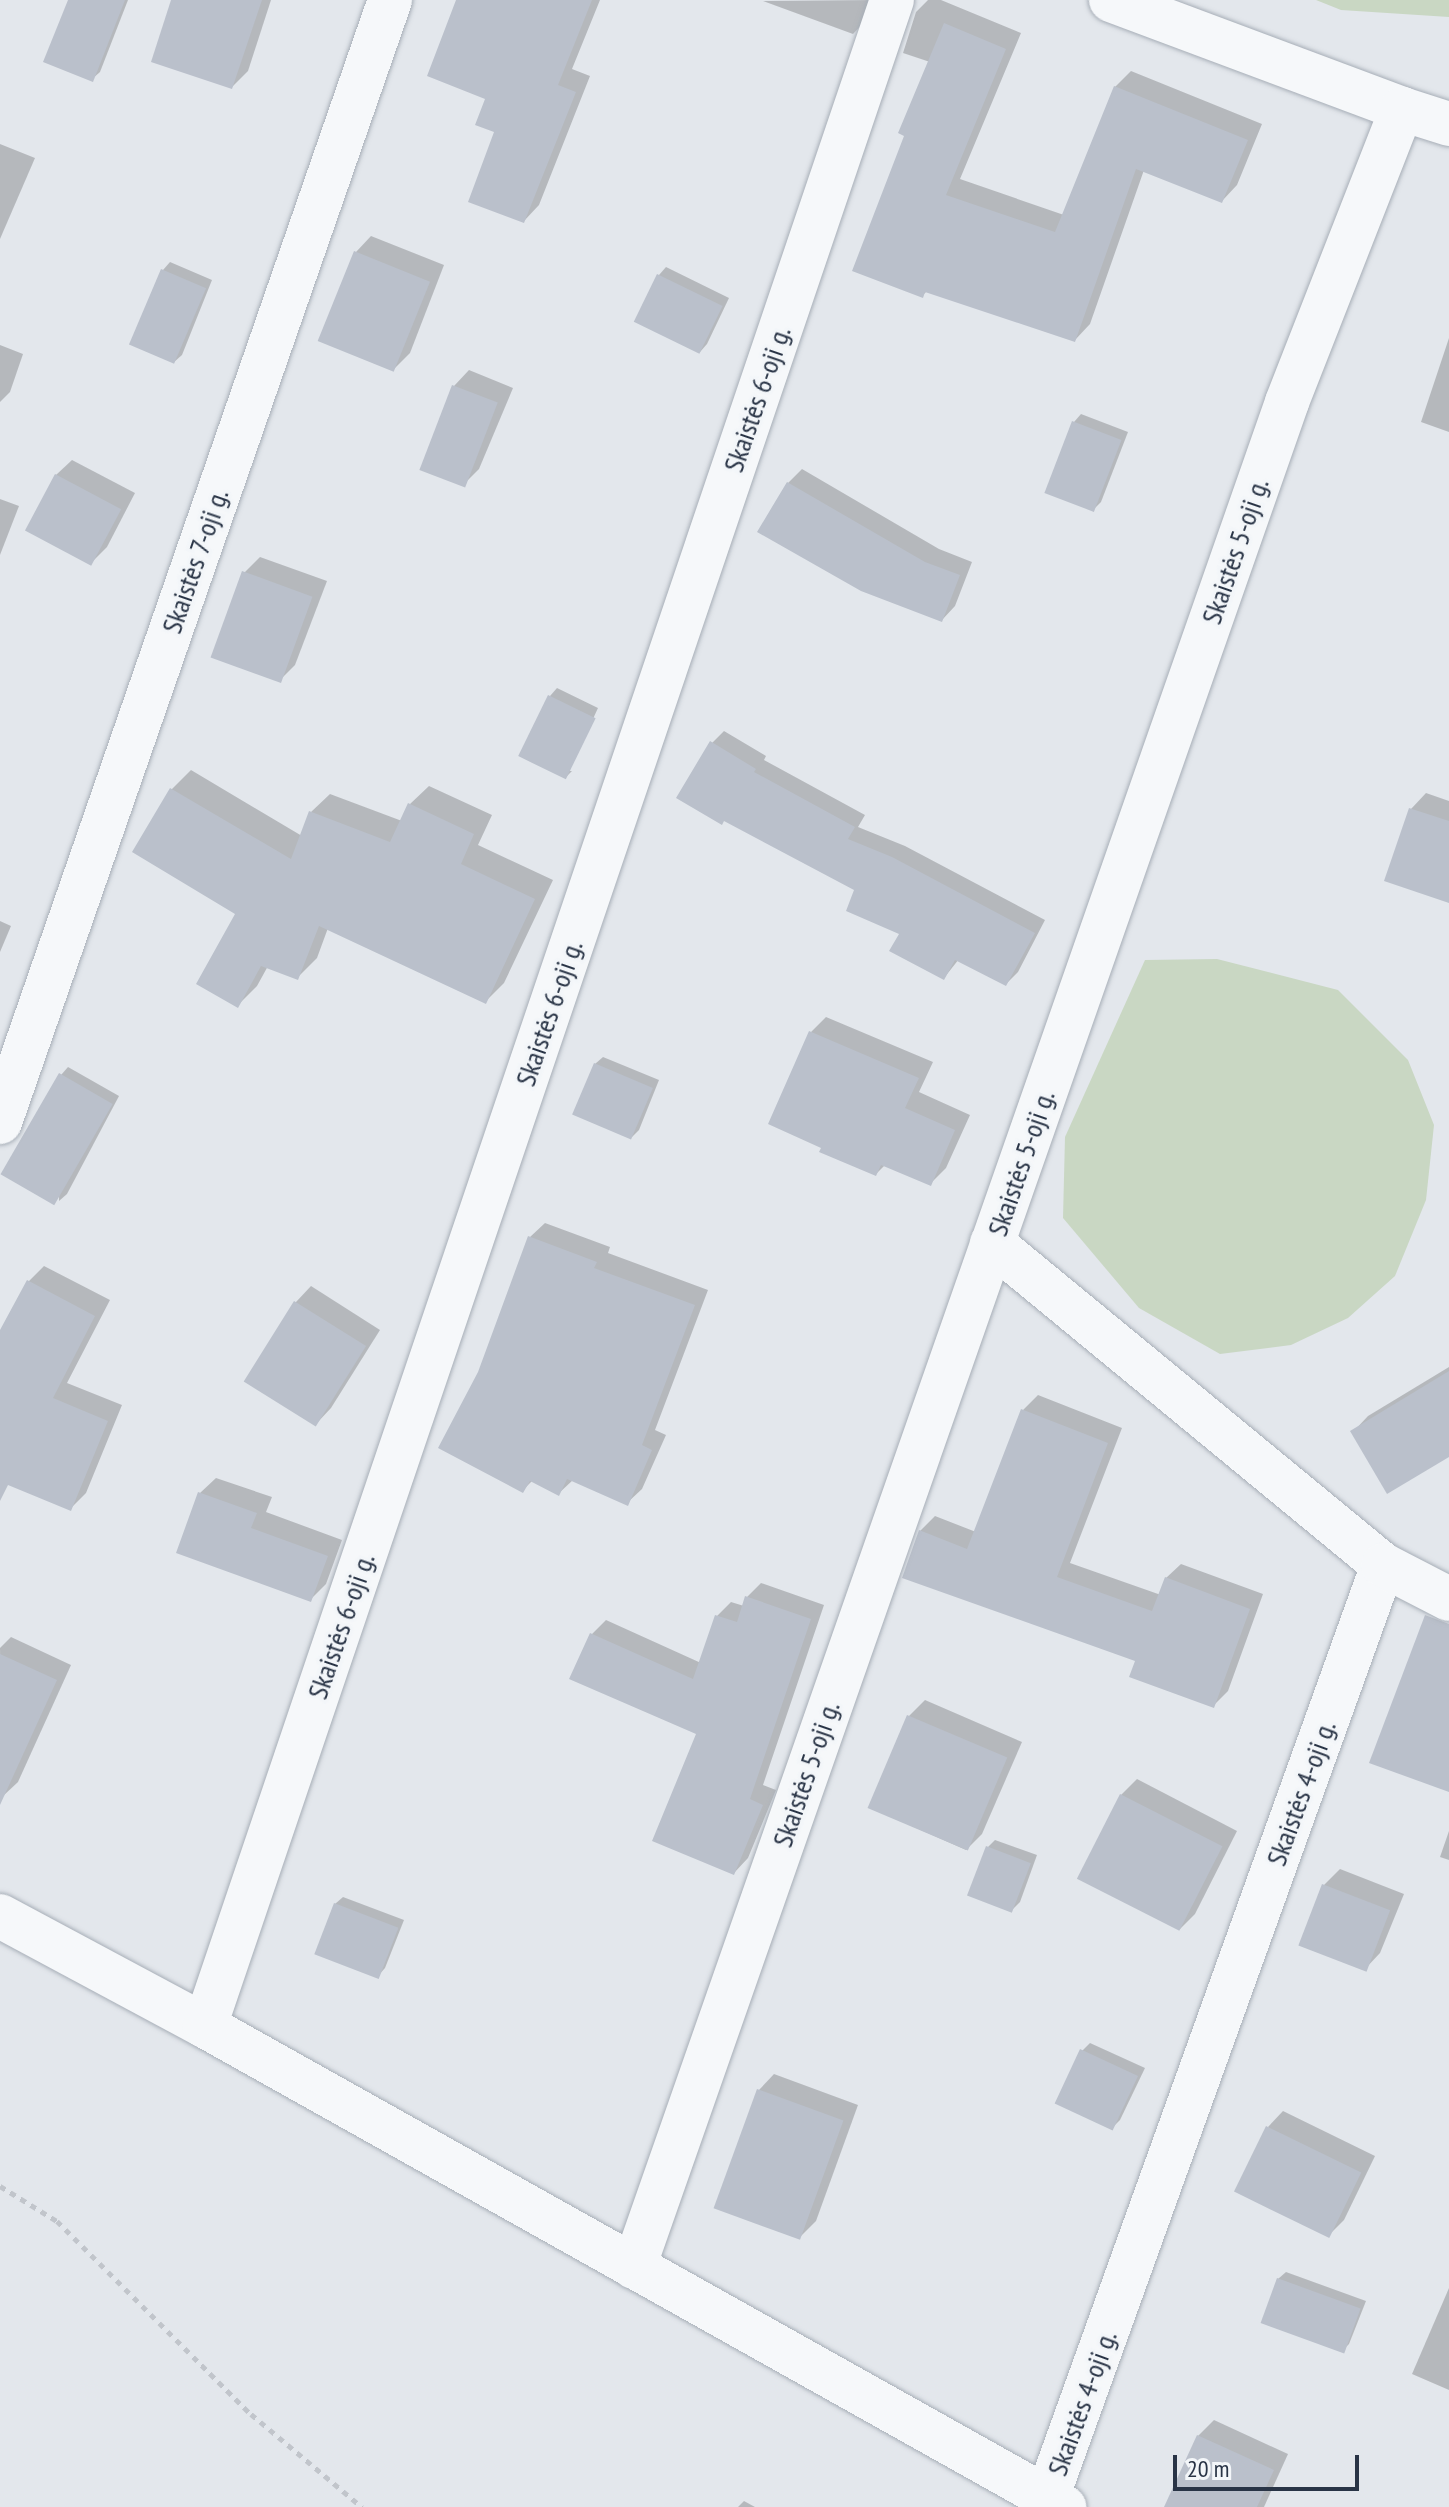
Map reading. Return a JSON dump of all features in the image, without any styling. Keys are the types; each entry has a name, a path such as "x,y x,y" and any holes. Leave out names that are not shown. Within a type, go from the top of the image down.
{"street":[{"name":"Skaistės 7-oji g.","path":"0,1122 390,0"},
{"name":"Skaistės 6-oji g.","path":"205,2026 892,0"},
{"path":"1111,0 1449,124"},
{"name":"Skaistės 5-oji g.","path":"634,2267 1287,402 1402,109"},
{"path":"992,1243 1383,1565 1449,1599"},
{"name":"Skaistės 4-oji g.","path":"1056,2503 1383,1565"},
{"path":"0,1916 205,2026 1056,2503"}],"path":[{"path":"0,2186 57,2221 251,2414 362,2507"}],"green space":[{"path":"1316,0 1449,0 1449,17 1341,10"},
{"path":"1217,959 1338,990 1408,1060 1434,1125 1426,1200 1395,1276 1348,1318 1291,1345 1220,1354 1139,1308 1063,1218 1065,1137 1145,960"}],"building":[{"path":"68,0 125,0 93,82 43,62"},
{"path":"171,0 262,0 232,89 151,62"},
{"path":"456,0 592,0 558,85 576,92 524,223 468,202 494,132 475,125 485,99 427,76"},
{"path":"944,23 1006,49 946,195 1055,232 1114,86 1248,140 1222,203 1136,169 1075,342 925,292 923,298 852,271 904,136 898,133"},
{"path":"354,251 430,282 394,372 318,341"},
{"path":"161,269 206,288 174,364 129,344"},
{"path":"657,274 723,306 699,354 634,322"},
{"path":"452,385 498,403 465,488 419,470"},
{"path":"1072,421 1121,440 1094,512 1044,493"},
{"path":"55,474 121,509 91,566 25,531"},
{"path":"787,482 925,562 960,575 942,622 861,591 757,532"},
{"path":"242,571 312,597 281,683 211,657"},
{"path":"548,695 596,718 566,779 518,756"},
{"path":"710,741 756,769 754,772 855,827 848,839 892,857 1035,933 1006,986 955,960 944,980 889,951 899,934 846,911 854,890 724,821 722,825 676,798"},
{"path":"170,788 291,859 309,811 390,842 408,803 474,834 461,864 535,899 486,1004 319,926 298,980 261,966 238,1008 196,984 235,914 132,852"},
{"path":"1409,808 1449,821 1449,903 1384,881"},
{"path":"809,1031 919,1078 905,1108 955,1130 931,1186 881,1165 876,1176 819,1152 821,1148 768,1124"},
{"path":"594,1063 653,1088 631,1140 572,1115"},
{"path":"59,1073 113,1104 54,1205 0,1174"},
{"path":"528,1236 597,1262 594,1268 695,1305 642,1445 652,1450 628,1506 567,1479 559,1496 530,1481 523,1493 438,1448 478,1372"},
{"path":"27,1280 95,1316 53,1398 108,1421 71,1511 8,1485 0,1501 0,1330"},
{"path":"294,1301 366,1346 316,1427 244,1382"},
{"path":"1449,1371 1449,1457 1387,1494 1350,1431"},
{"path":"1021,1409 1108,1443 1057,1577 1152,1611 1165,1577 1250,1609 1214,1708 1129,1677 1135,1661 902,1578 919,1530 967,1549"},
{"path":"198,1492 257,1513 251,1528 328,1556 311,1602 176,1553"},
{"path":"745,1596 811,1619 750,1799 763,1805 734,1875 652,1841 696,1734 569,1679 590,1633 693,1679 715,1615 737,1622"},
{"path":"1425,1615 1449,1624 1449,1792 1369,1763"},
{"path":"0,1654 57,1680 0,1805"},
{"path":"907,1715 1007,1758 968,1851 868,1808"},
{"path":"1120,1794 1222,1846 1179,1931 1077,1879"},
{"path":"986,1846 1031,1863 1012,1913 967,1895"},
{"path":"1322,1884 1390,1910 1366,1972 1298,1946"},
{"path":"334,1903 398,1928 379,1979 314,1954"},
{"path":"1080,2049 1138,2076 1113,2130 1055,2103"},
{"path":"757,2089 843,2120 800,2240 714,2208"},
{"path":"1266,2126 1361,2172 1329,2238 1234,2192"},
{"path":"1277,2278 1361,2308 1344,2354 1261,2323"},
{"path":"1197,2435 1274,2470 1257,2507 1164,2507"}]}
